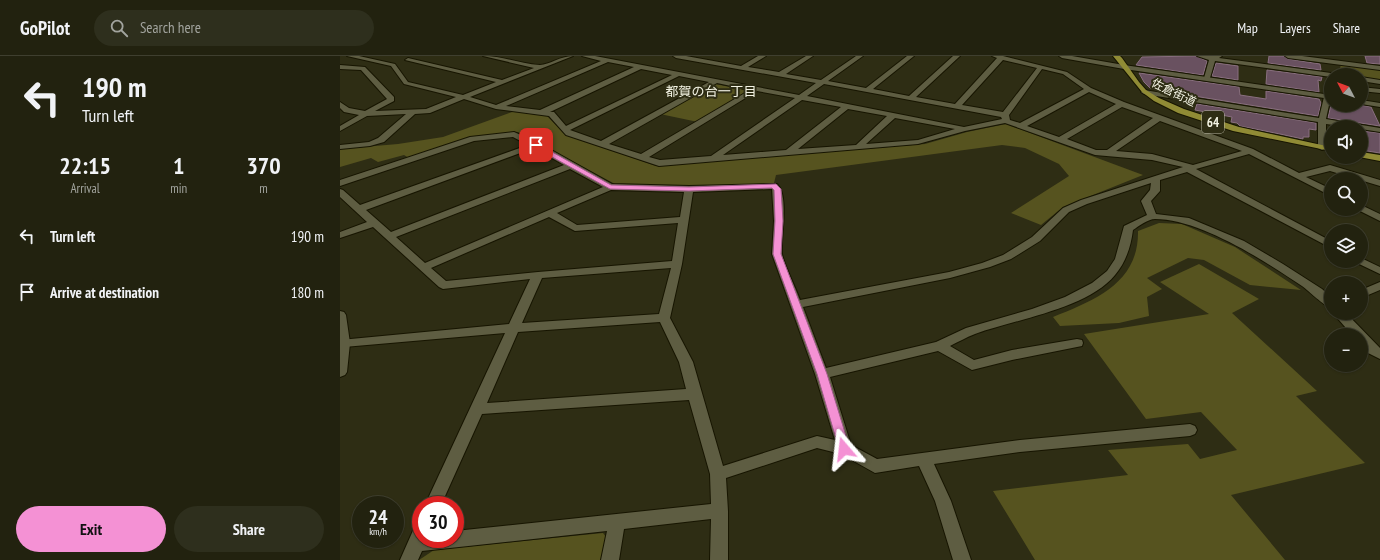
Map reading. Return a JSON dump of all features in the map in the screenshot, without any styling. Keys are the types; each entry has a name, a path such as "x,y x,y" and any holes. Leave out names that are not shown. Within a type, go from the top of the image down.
{"main road":[{"name":"佐倉街道","path":"1116,56 1134,83 1144,92 1176,108 1225,126 1257,135 1322,148"},
{"path":"1368,156 1380,158"}],"street":[{"path":"350,56 393,65 422,56"},
{"path":"340,66 370,56"},
{"path":"486,56 541,67"},
{"path":"340,104 347,110 366,114 427,111 570,56"},
{"path":"585,56 964,129"},
{"path":"676,56 957,106 1005,118 1020,126 1095,152 1152,157 1191,168 1324,241"},
{"path":"566,129 714,56"},
{"path":"741,68 763,56"},
{"path":"779,75 810,56"},
{"path":"714,158 860,56"},
{"path":"867,91 911,56"},
{"path":"911,98 958,56"},
{"path":"1062,56 1124,67 1324,96"},
{"path":"1200,56 1212,59 1324,74"},
{"path":"1212,59 1219,56"},
{"path":"1288,56 1336,59 1380,68"},
{"path":"957,106 998,57 1065,73 1089,90 1121,104 1250,151 1324,189"},
{"path":"1207,78 1212,59"},
{"path":"408,60 503,82"},
{"path":"496,107 606,61"},
{"path":"393,65 406,83 464,97 496,107 543,112 555,116 569,133 659,162 918,142 1005,118 1041,67"},
{"path":"340,66 363,68 391,99 340,129"},
{"path":"543,112 640,67"},
{"path":"1368,80 1380,82"},
{"path":"602,144 716,82"},
{"path":"643,157 756,89"},
{"path":"1020,126 1089,90"},
{"path":"1368,90 1380,91"},
{"path":"1144,92 1380,130"},
{"path":"1368,103 1380,105"},
{"path":"1060,140 1121,104"},
{"path":"790,152 847,106"},
{"path":"340,147 370,144 381,140 413,112"},
{"path":"1322,148 1322,120 1324,112"},
{"path":"858,147 893,115"},
{"path":"1107,154 1159,118"},
{"path":"340,183 473,139 514,134 610,187"},
{"path":"359,209 536,145"},
{"path":"796,305 950,275 986,265 1008,257 1036,239 1066,210 1084,202 1156,178 1250,151"},
{"path":"390,236 572,165"},
{"path":"1298,176 1330,168 1380,183"},
{"path":"1152,216 1146,201 1155,191 1156,178"},
{"path":"423,268 610,187 689,189 774,186 777,189 779,221 777,254 822,374 844,449"},
{"path":"689,189 683,220 678,264 664,318 686,362 718,474 720,511 719,560"},
{"path":"340,192 443,285 538,275 678,264"},
{"path":"1368,212 1380,218"},
{"path":"550,213 575,228 683,220"},
{"path":"822,374 940,346 970,331 1036,312 1069,300 1096,286 1111,273 1120,259 1126,242 1128,228 1152,216 1185,220 1240,243 1299,279 1324,298"},
{"path":"340,235 374,223"},
{"path":"1368,265 1380,271"},
{"path":"437,496 538,275"},
{"path":"1368,291 1380,286"},
{"path":"340,315 344,343 340,372"},
{"path":"344,343 514,328 664,318"},
{"path":"1345,320 1353,328"},
{"path":"940,346 972,365 1012,355 1077,343"},
{"path":"1368,345 1380,354"},
{"path":"477,409 694,394"},
{"path":"718,474 818,442 844,449 875,466 1020,446 1190,430"},
{"path":"924,460 943,501 962,560"},
{"path":"464,538 720,511"},
{"path":"610,560 617,522"},
{"path":"409,560 414,548"}],"shaded area":[{"path":"1341,64 1380,69 1380,80 1368,79 1368,68 1340,68"},
{"path":"715,84 750,91 698,122 660,114"},
{"path":"515,111 546,115 565,134 656,166 925,144 967,132 1006,124 1143,175 1063,207 1041,225 1011,213 1069,176 1059,164 1025,148 1002,145 776,175 774,183 691,187 615,184 518,132 472,137 409,158 404,155 378,162 371,158 340,167 340,149 398,144 443,137"},
{"path":"1159,223 1182,224 1235,247 1301,290 1250,285 1204,260 1188,258 1147,278 1162,289 1147,297 1149,316 1119,323 1060,326 1053,317 1099,296 1123,277 1131,264 1136,249 1138,231"},
{"path":"1199,264 1259,299 1232,313 1317,391 1296,396 1365,463 1231,495 1285,560 1035,560 993,491 1128,475 1108,450 1188,444 1200,459 1237,450 1201,412 1146,419 1084,334 1209,314 1160,282"},
{"path":"603,533 609,541 605,560 419,560 434,550"}],"building":[{"path":"1196,56 1207,61 1203,75 1136,65 1142,57"},
{"path":"1269,56 1284,56 1288,59 1320,64 1321,70 1268,63"},
{"path":"1365,56 1380,56 1380,64 1367,63"},
{"path":"1216,63 1238,66 1238,80 1212,76"},
{"path":"1267,70 1322,77 1321,81 1318,80 1319,92 1266,84"},
{"path":"1139,73 1239,87 1240,95 1266,99 1266,91 1319,99 1321,103 1318,116 1200,97 1150,88 1144,82"},
{"path":"1197,104 1316,123 1316,130 1309,129 1309,137 1303,137 1303,139 1240,126 1237,123 1231,122 1232,117 1195,110"},
{"path":"1368,106 1371,107 1380,126 1368,124 1368,120 1341,120 1328,118 1329,112 1368,112"},
{"path":"1368,132 1380,133 1380,153 1368,151"}],"district":[{"name":"都賀の台一丁目","path":"711,91"}],"route":[{"path":"536,145 610,187 689,189 774,186 777,189 779,221 777,254 822,374 844,449"}]}
